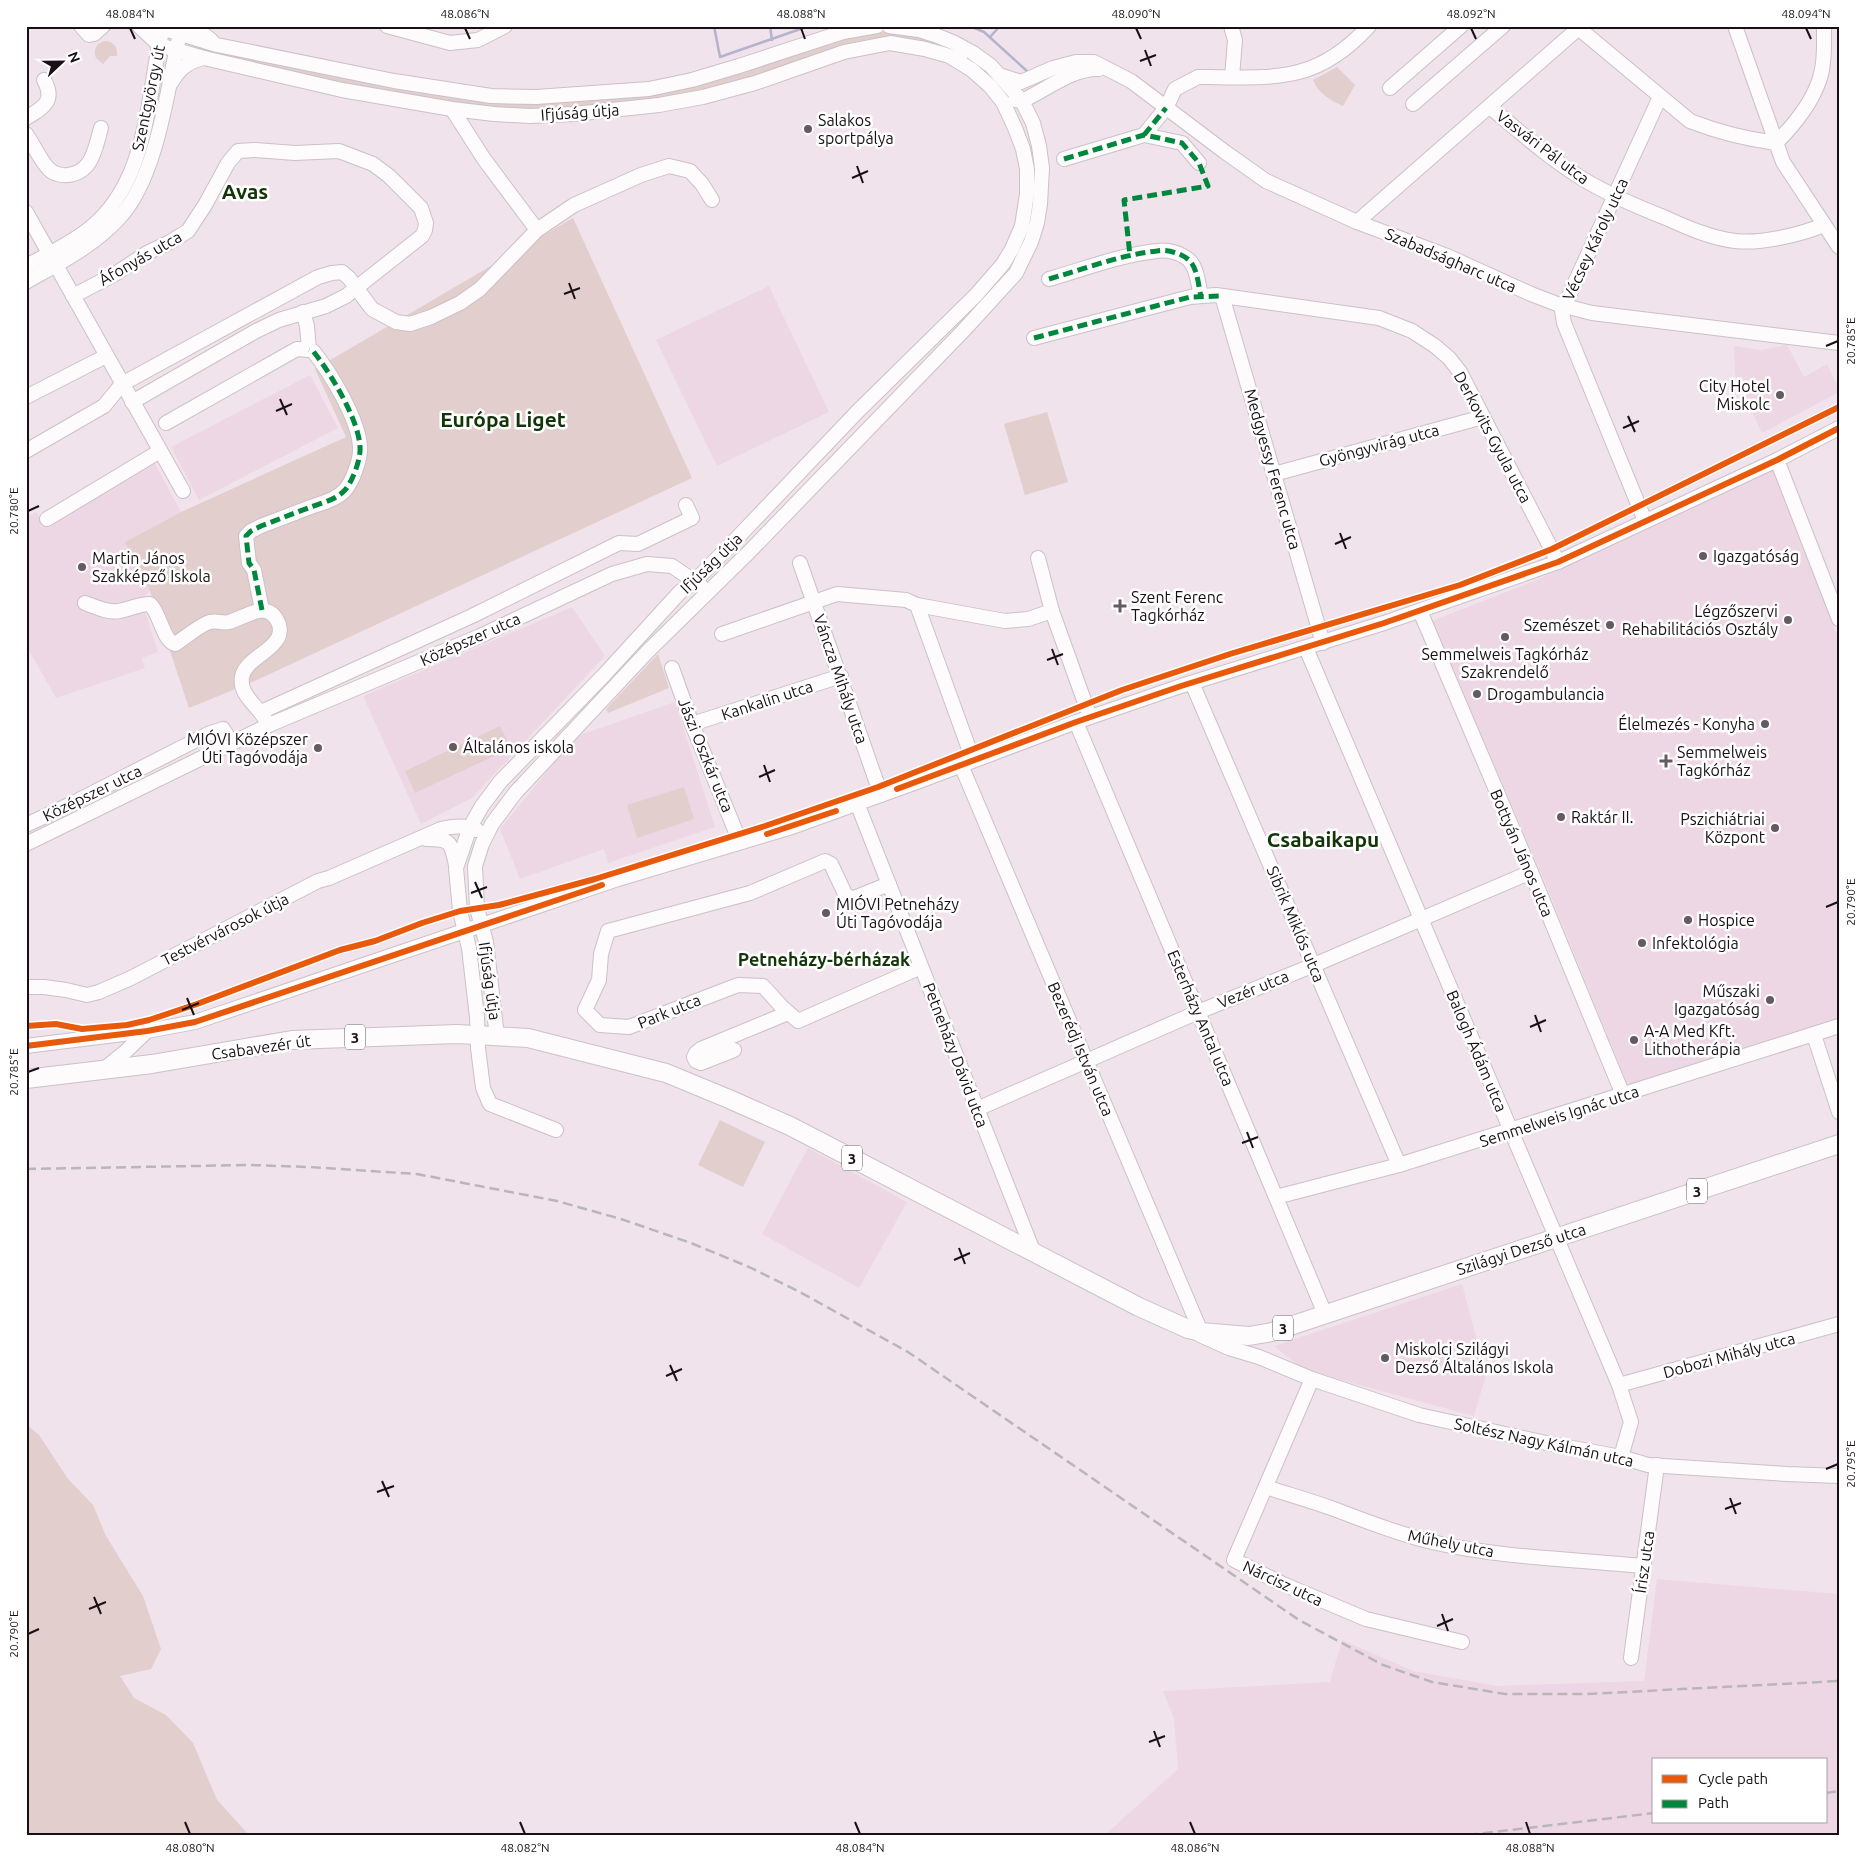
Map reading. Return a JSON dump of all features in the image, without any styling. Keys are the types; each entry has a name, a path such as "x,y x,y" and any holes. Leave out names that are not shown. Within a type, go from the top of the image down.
{"main road":[{"name":"Csabavezér út","path":"26,1079 116,1063 292,1040 418,1035 478,1035 497,1037"},
{"name":"3","path":"497,1037 528,1038 666,1073 729,1098 790,1126 1140,1307 1195,1331"},
{"name":"Szilágyi Dezső utca","path":"1195,1331 1239,1336 1272,1332 1839,1144"}],"street":[{"path":"82,28 88,35 94,34 103,26"},
{"path":"140,26 159,45"},
{"name":"Ifjúság útja","path":"193,26 217,45"},
{"path":"387,26 407,28 450,43 478,40 505,26"},
{"name":"Ifjúság útja","path":"160,27 180,30 217,45 445,90 492,96 536,98 649,89 692,80 843,32 877,26"},
{"name":"Ifjúság útja","path":"497,1037 486,945 477,908 475,866 492,824 516,792 648,651 749,552 964,330 1016,273 1032,242 1038,223 1042,168 1033,123 1018,99 1000,75 979,57 955,43 919,30 889,26"},
{"path":"1231,26 1235,40 1232,77"},
{"path":"1144,135 1166,108 1175,89 1187,81 1198,77 1269,78 1288,76 1311,69 1330,60 1347,48 1369,26"},
{"path":"1390,88 1461,26"},
{"path":"1413,104 1503,26"},
{"path":"1736,26 1783,162 1839,247"},
{"path":"1776,143 1790,129 1819,82 1823,58 1824,26"},
{"name":"Szentgyörgy út","path":"26,282 108,212 118,198 138,154 159,45 160,27"},
{"path":"1356,222 1490,107 1578,27 1690,121 1712,130 1750,140 1776,143"},
{"name":"Szentgyörgy út","path":"26,266 52,260 81,250 104,233 121,217 133,201 145,174 155,143 180,30"},
{"name":"Ifjúság útja","path":"159,45 204,58 342,90 452,109 530,116 574,114 659,105 703,97 754,83 844,52 890,43 925,49 957,58 981,70 1002,91 1018,99"},
{"name":"Ifjúság útja","path":"700,585 721,554 857,412 976,295 1003,264 1012,249 1022,226 1026,194 1026,169 1023,149 1012,119 1003,102 990,86 972,70 951,57"},
{"name":"Szentgyörgy út","path":"167,90 183,66 189,62 204,58"},
{"name":"Szabadságharc utca","path":"1000,75 1021,82 1076,62 1094,62 1131,81 1266,181 1356,222 1447,256 1531,294 1564,305 1592,313 1838,343"},
{"name":"Szabadságharc utca","path":"1018,99 1021,89 1063,66"},
{"path":"1018,99 1075,73 1092,69 1106,69"},
{"path":"26,118 42,108 48,100 49,92 44,80"},
{"name":"Vécsey Károly utca","path":"1645,521 1564,322 1562,311 1660,97"},
{"name":"Ifjúság útja","path":"1012,119 1018,99"},
{"name":"Vasvári Pál utca","path":"1490,107 1522,134 1583,179 1615,196 1711,236 1736,241 1768,239 1797,233 1824,224"},
{"path":"452,109 484,159 537,230"},
{"path":"26,134 48,168 65,176 85,170 91,162 101,128"},
{"path":"1064,159 1144,135 1182,143 1200,163"},
{"name":"Áfonyás utca","path":"73,296 115,274 188,230 205,205 228,162 238,151 254,150 295,153 340,151 373,164 389,176 421,208 426,223 422,236 346,296 326,306 279,320 256,331 132,402"},
{"path":"26,451 104,406 122,384 318,277 342,272 349,278 372,309 396,322 410,324 460,304 480,289 537,230 587,198 641,175 669,166 690,171 702,184 712,200"},
{"path":"26,212 183,491"},
{"path":"1049,279 1113,260 1158,250 1176,253 1189,260 1195,269 1201,296"},
{"name":"Derkovits Gyula utca","path":"1034,338 1190,297 1201,296 1222,296 1379,318 1412,331 1449,358 1460,372 1558,562"},
{"name":"Medgyessy Ferenc utca","path":"1222,296 1323,643"},
{"path":"303,312 307,326 309,350"},
{"path":"166,423 297,349 313,351 326,367 356,431 360,447 357,466 346,490 330,501 261,526 246,536 249,563 254,570 262,610"},
{"path":"26,398 106,356"},
{"name":"Gyöngyvirág utca","path":"1274,474 1483,417"},
{"path":"26,1046 147,1031 195,1022 618,879 792,827 1090,717 1420,611 1558,562 1777,460 1839,428"},
{"path":"47,519 160,451"},
{"path":"1777,460 1839,618"},
{"name":"Középszer utca","path":"261,712 478,613 619,543 638,544 692,518 686,504"},
{"name":"Ifjúság útja","path":"556,1130 490,1104 483,1088 469,945 460,912 456,865 470,827 482,806 500,782 605,674 680,592 700,585 744,552 749,552"},
{"path":"680,592 672,566 693,568 721,554"},
{"path":"1038,558 1052,611 1090,717"},
{"name":"Középszer utca","path":"26,844 269,725 480,636 612,574 647,564 672,566 700,585"},
{"name":"Váncza Mihály utca","path":"800,564 841,676 881,795"},
{"path":"554,576 562,597"},
{"path":"687,612 700,585"},
{"path":"722,634 838,594 906,600 916,605 1005,621 1028,620 1052,611"},
{"path":"85,603 105,610 118,611 142,604 150,604 155,608 169,640 175,644 209,622 228,622 262,610 270,613 277,620 280,630 278,639 244,671 242,678 245,695 261,712 269,725"},
{"name":"Bezerédj István utca","path":"916,605 967,762 1195,1331"},
{"name":"Bottyán János utca","path":"1420,611 1623,1095"},
{"path":"478,613 480,636"},
{"name":"Balogh Ádám utca","path":"1306,648 1619,1385 1631,1422 1621,1456"},
{"name":"Jászi Oszkár utca","path":"672,668 692,724 740,842"},
{"name":"Kankalin utca","path":"692,724 841,676"},
{"name":"Sibrik Miklós utca","path":"1192,683 1399,1165"},
{"name":"Esterházy Antal utca","path":"1076,722 1325,1314"},
{"name":"Középszer utca","path":"26,825 208,734 223,729 232,743"},
{"name":"Petneházy Dávid utca","path":"857,804 1033,1251"},
{"name":"Testvérvárosok útja","path":"26,987 51,988 87,995 99,992 131,978 314,882 329,878 440,829 454,826 470,827 487,835"},
{"name":"Testvérvárosok útja","path":"420,839 441,838 446,841 451,845 456,865"},
{"name":"Park utca","path":"788,1013 763,986 746,985 738,985 713,993 630,1027 600,1025 585,1010 599,980 601,954 608,931 750,893 825,862 831,864 846,896 854,898 889,884"},
{"name":"Vezér utca","path":"977,1109 1198,1012 1314,965 1531,872"},
{"path":"734,1050 701,1063 696,1061 694,1057 701,1049 788,1013 798,1020 921,967"},
{"name":"Semmelweis Ignác utca","path":"1276,1197 1399,1165 1511,1131 1839,1026"},
{"path":"116,1063 147,1031"},
{"path":"1814,1035 1839,1112"},
{"name":"Dobozi Mihály utca","path":"1619,1385 1839,1324"},
{"name":"Soltész Nagy Kálmán utca","path":"1195,1331 1229,1348 1259,1357 1312,1380 1419,1415 1546,1443 1621,1456 1648,1465 1839,1476"},
{"name":"Soltész Nagy Kálmán utca","path":"1239,1336 1259,1357"},
{"name":"Nárcisz utca","path":"1312,1380 1234,1560 1283,1584 1366,1619 1462,1642"},
{"name":"Írisz utca","path":"1631,1658 1657,1466"},
{"name":"Műhely utca","path":"1266,1487 1330,1507 1397,1533 1434,1542 1515,1555 1643,1566"}],"shaded area":[{"path":"875,32 909,34 942,44 972,59 998,82 976,63 961,55 898,39 880,38 847,44 728,83 662,98 593,107 542,109 492,107 392,94 293,73 196,49 196,44 461,96 709,81"},
{"path":"104,41 114,45 117,50 117,56 110,56 103,64 96,58 95,50"},
{"path":"1337,67 1355,85 1343,106 1325,96 1313,80"},
{"name":"Európa Liget","path":"573,218 692,478 250,683 189,708 150,591 125,542 181,512 346,437 315,369"},
{"path":"769,286 829,412 717,466 656,340"},
{"path":"1787,345 1804,377 1827,364 1839,392 1762,433 1735,374 1734,346 1761,350"},
{"path":"310,375 338,428 199,500 171,447"},
{"path":"1047,412 1068,482 1025,495 1004,424"},
{"name":"Martin János Szakképző Iskola","path":"154,462 181,512 125,542 150,591 143,598 158,652 142,658 145,668 56,698 26,645 26,517 36,512 45,525"},
{"name":"Semmelweis Tagkórház","path":"1774,469 1839,640 1839,1023 1629,1088 1545,882 1432,621 1532,582"},
{"name":"Általános iskola","path":"572,607 605,656 472,798 421,824 363,696"},
{"path":"658,654 669,688 608,713 606,709"},
{"path":"675,702 715,827 608,863 604,849 520,879 500,829 561,754 580,735"},
{"path":"500,726 511,748 415,793 405,771"},
{"path":"684,787 694,819 637,838 627,805"},
{"path":"720,1120 765,1142 743,1187 698,1165"},
{"path":"808,1148 907,1202 859,1288 762,1234"},
{"name":"Miskolci Szilágyi Dezső Általános Iskola","path":"1462,1284 1486,1375 1474,1416 1304,1370 1274,1346"},
{"path":"26,1424 39,1435 68,1479 93,1505 106,1536 143,1596 161,1649 151,1669 120,1676 134,1698 166,1715 193,1743 217,1800 249,1835 26,1835"},
{"path":"1657,1579 1839,1594 1839,1835 1105,1835 1178,1769 1174,1719 1163,1691 1330,1682 1342,1640 1413,1671 1497,1686 1644,1681"}],"waterway":[{"path":"714,26 720,57 809,26"},
{"path":"770,26 772,40"},
{"path":"970,26 984,32 1028,72"},
{"path":"990,37 1000,26"}],"railway":[{"path":"26,1169 250,1165 417,1174 557,1201 621,1219 691,1243 749,1267 798,1291 908,1352 1299,1620 1383,1665 1432,1682 1505,1694 1587,1694 1839,1681"},
{"path":"1828,1793 1839,1791"},
{"path":"1468,1835 1652,1813"}],"marked path":[{"path":"1144,135 1166,108"},
{"path":"1064,159 1144,135 1182,143 1199,163 1208,186 1124,200 1130,256"},
{"path":"1049,279 1143,253 1174,252 1182,255 1192,264 1196,272 1201,296"},
{"path":"1034,338 1190,297 1222,296"},
{"path":"262,610 254,570 249,563 246,536 261,526 337,497 351,481 359,457 358,436 349,410 327,371 313,351 309,350"}],"cycle path":[{"path":"26,1026 56,1024 82,1029 127,1025 149,1020 340,950 375,941 460,911 499,905 595,879 765,826 878,787 1122,690 1230,654 1460,585 1552,549 1839,407"},
{"path":"897,789 1076,722 1181,686 1384,623 1558,562 1777,460 1839,428"},
{"path":"767,834 836,811"},
{"path":"26,1046 147,1031 195,1022 602,885"}],"place":[{"name":"Salakos sportpálya","path":"808,129"},
{"name":"City Hotel Miskolc","path":"1780,395"},
{"name":"Igazgatóság","path":"1703,556"},
{"name":"Martin János Szakképző Iskola","path":"82,567"},
{"name":"Szent Ferenc Tagkórház","path":"1120,606"},
{"name":"Légzőszervi Rehabilitációs Osztály","path":"1788,620"},
{"name":"Szemészet","path":"1610,625"},
{"name":"Semmelweis Tagkórház Szakrendelő","path":"1505,637"},
{"name":"Drogambulancia","path":"1477,694"},
{"name":"Élelmezés - Konyha","path":"1765,724"},
{"name":"Általános iskola","path":"453,747"},
{"name":"MIÓVI Középszer Úti Tagóvodája","path":"318,748"},
{"name":"Semmelweis Tagkórház","path":"1666,761"},
{"name":"Raktár II.","path":"1561,817"},
{"name":"Pszichiátriai Központ","path":"1775,828"},
{"name":"MIÓVI Petneházy Úti Tagóvodája","path":"826,913"},
{"name":"Hospice","path":"1688,920"},
{"name":"Infektológia","path":"1642,943"},
{"name":"Műszaki Igazgatóság","path":"1770,1000"},
{"name":"A-A Med Kft. Lithotherápia","path":"1634,1040"},
{"name":"Miskolci Szilágyi Dezső Általános Iskola","path":"1385,1358"}],"district":[{"name":"Avas","path":"245,191"},
{"name":"Európa Liget","path":"503,419"},
{"name":"Csabaikapu","path":"1323,839"},
{"name":"Petneházy-bérházak","path":"824,959"}]}
